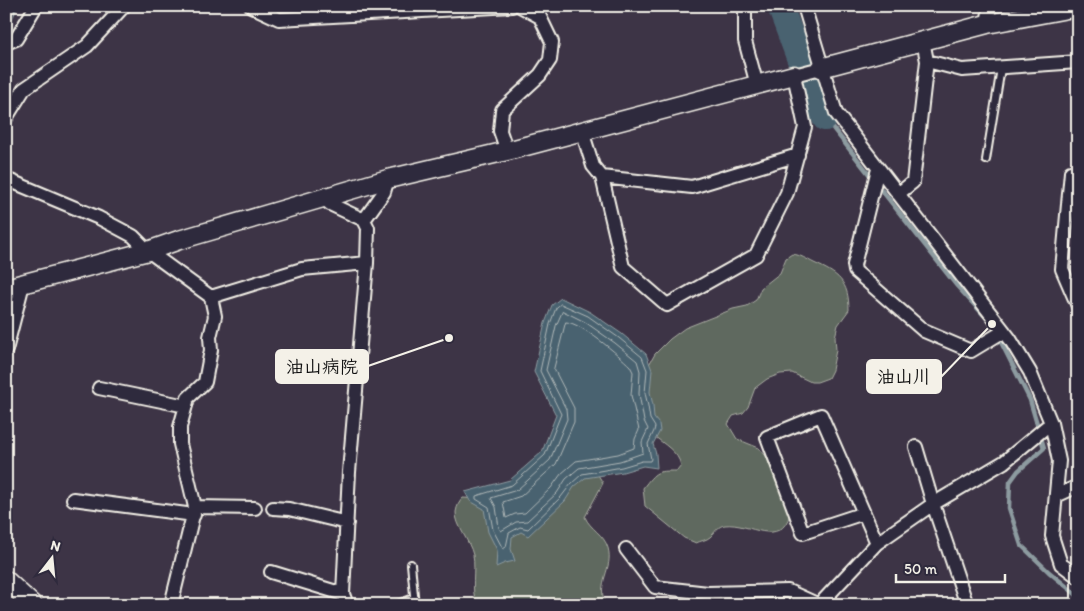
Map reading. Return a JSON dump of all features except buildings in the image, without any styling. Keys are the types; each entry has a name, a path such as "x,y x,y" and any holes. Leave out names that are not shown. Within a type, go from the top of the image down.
{"street":[{"path":"6,43 16,39 36,6"},
{"path":"6,118 24,89 87,46 124,6"},
{"path":"251,6 279,19 512,6"},
{"path":"507,152 500,130 502,110 540,75 550,60 552,42 540,17 520,6"},
{"path":"744,6 746,41 757,85"},
{"path":"804,6 836,113 898,194 998,334 1030,372 1051,423 1059,461 1052,536 1062,564 1077,576"},
{"path":"986,24 990,6"},
{"path":"6,350 15,286 148,251 322,197 388,179 507,152 986,24 1078,7"},
{"path":"898,194 913,182 927,61 922,41"},
{"path":"927,61 962,70 1078,62"},
{"path":"582,131 593,166 602,176 623,267 667,305 756,255 787,193 806,127 794,75"},
{"path":"602,176 692,186 798,154"},
{"path":"878,169 854,264 855,271 924,331 972,351 998,334"},
{"path":"1078,171 1071,172 1062,270 1078,306"},
{"path":"6,179 99,218 133,236 148,251 211,297 215,316 210,337 211,350 205,382 188,398 180,427 180,444 194,511 171,605"},
{"path":"364,220 384,192 388,179"},
{"path":"271,572 345,600 347,523 368,228 364,220 330,204 322,197"},
{"path":"211,297 302,269 367,263"},
{"path":"99,388 186,406"},
{"path":"864,513 803,533 767,437 821,415 864,513 877,543"},
{"path":"626,549 655,587 708,593 788,591 819,605 877,543 933,504 1004,462 1051,423"},
{"path":"916,447 967,605"},
{"path":"1056,496 1078,486"},
{"path":"73,499 194,511 256,508"},
{"path":"274,508 289,509 347,523"},
{"path":"6,580 24,602"},
{"path":"700,605 708,593"}],"lane":[{"path":"986,160 1001,68"},
{"path":"395,605 415,601 411,564"}],"shaded area":[{"path":"792,254 803,257 836,275 847,292 849,310 838,325 832,370 828,378 817,382 811,382 792,373 780,374 767,379 755,388 748,407 743,413 733,416 728,424 737,439 759,448 766,456 790,514 785,524 779,530 763,532 734,525 725,525 718,528 709,538 696,543 684,538 645,506 643,488 651,478 660,472 677,471 681,466 674,452 653,435 647,368 655,354 670,339 685,328 733,309 747,306 756,300 761,288 780,273 786,258"},
{"path":"595,470 603,483 585,517 608,548 609,563 603,583 603,597 606,605 477,605 473,587 473,555 456,517 458,504 463,498 483,499 510,530 562,491"}],"water":[{"path":"561,298 590,312 622,334 646,354 652,370 650,392 654,418 659,424 660,431 653,444 657,468 643,466 623,472 585,478 574,487 565,501 528,536 521,532 512,537 511,549 515,561 496,567 497,550 488,532 484,509 470,501 465,492 510,480 542,452 556,415 534,372 545,323 552,305"}],"waterway":[{"path":"6,28 16,6"},
{"path":"780,6 813,95 825,118"},
{"path":"825,118 957,286 992,324 1030,400 1044,448 1018,471 1010,482 1009,508 1021,545 1078,596"}],"place":[{"name":"油山川","path":"992,324"},
{"name":"油山病院","path":"449,338"}]}
